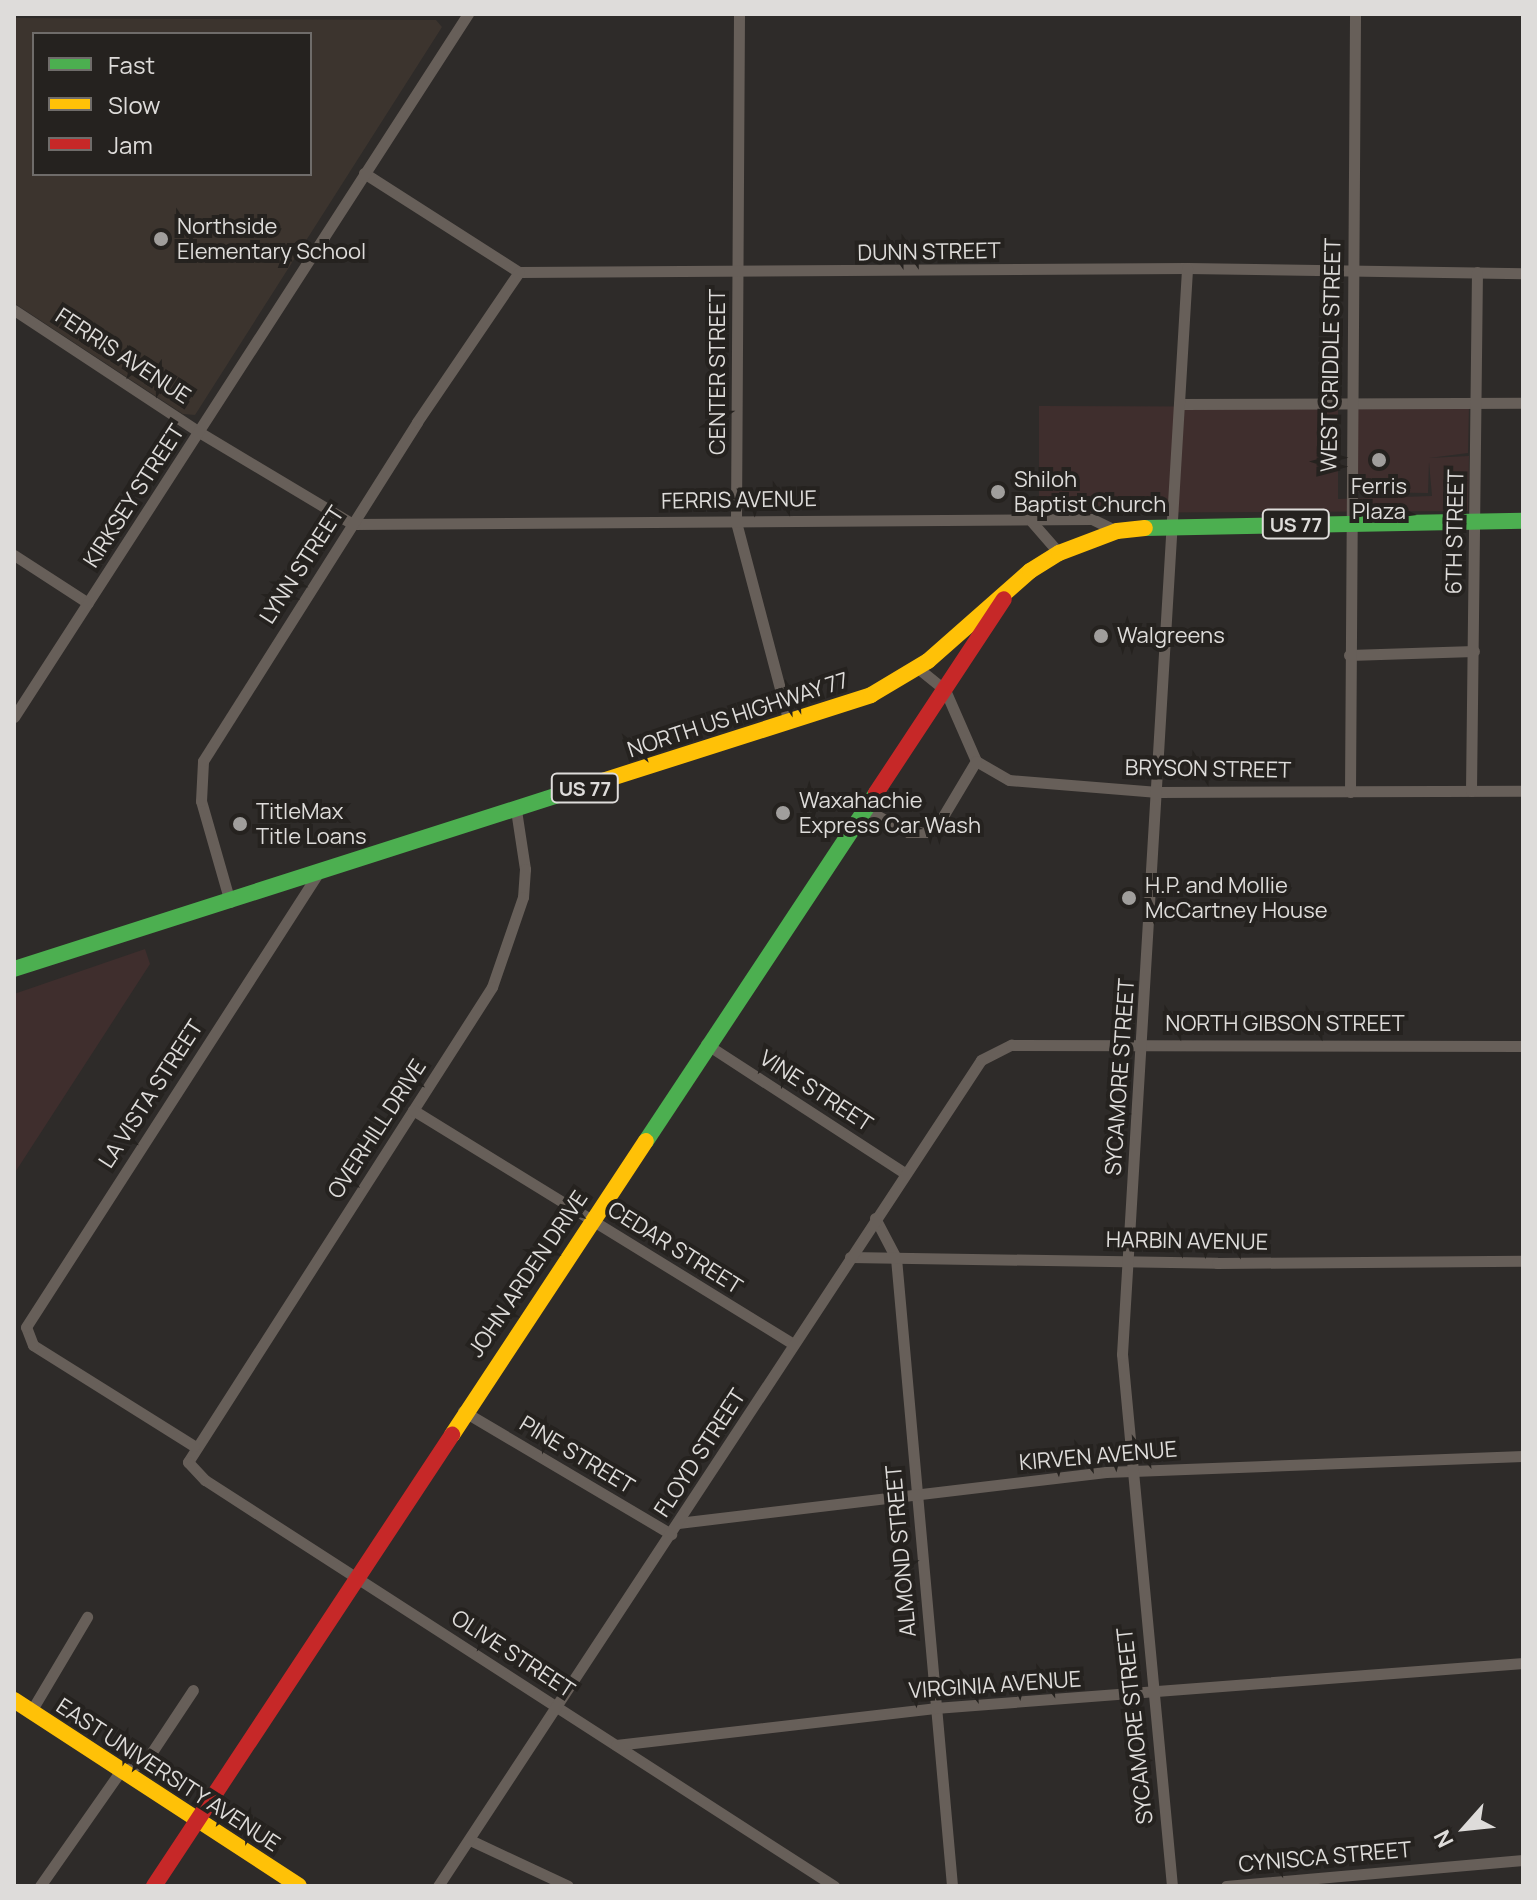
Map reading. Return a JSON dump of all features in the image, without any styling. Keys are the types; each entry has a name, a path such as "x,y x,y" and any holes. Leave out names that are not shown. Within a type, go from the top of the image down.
{"street":[{"name":"KIRKSEY STREET","path":"14,717 468,14"},
{"name":"CENTER STREET","path":"739,14 736,522 789,722"},
{"name":"WEST CRIDDLE STREET","path":"1350,792 1350,403 1355,14"},
{"path":"364,173 519,272"},
{"name":"DUNN STREET","path":"519,272 1187,268 1523,273"},
{"name":"SYCAMORE STREET","path":"1172,1886 1151,1693 1122,1354 1187,268"},
{"name":"LYNN STREET","path":"230,902 201,801 203,761 353,524 519,272"},
{"name":"6TH STREET","path":"1471,791 1477,272"},
{"name":"FERRIS AVENUE","path":"14,310 199,432 353,524 1099,520 1117,531 1172,525 1523,521"},
{"path":"1179,404 1523,403"},
{"path":"1032,522 1059,553"},
{"name":"NORTH US HIGHWAY 77","path":"14,969 317,875 871,695 919,669 1014,583 1059,553 1117,531"},
{"path":"14,555 88,603"},
{"path":"945,690 1014,583"},
{"path":"1349,655 1474,651"},
{"path":"863,808 908,832 926,832 939,823 976,761 945,690 919,669"},
{"name":"JOHN ARDEN DRIVE","path":"154,1886 463,1411 863,808 945,690"},
{"name":"BRYSON STREET","path":"976,761 1009,780 1158,792 1523,791"},
{"name":"OVERHILL DRIVE","path":"194,1446 502,968 525,869 516,810"},
{"name":"LA VISTA STREET","path":"194,1446 27,1338 29,1319 317,875"},
{"name":"NORTH GIBSON STREET","path":"1000,1047 1142,1043 1523,1046"},
{"name":"VINE STREET","path":"706,1044 905,1173"},
{"name":"FLOYD STREET","path":"438,1886 905,1173 981,1060 1000,1047"},
{"name":"CEDAR STREET","path":"413,1110 793,1344"},
{"name":"ALMOND STREET","path":"875,1218 896,1258 952,1886"},
{"name":"HARBIN AVENUE","path":"850,1257 1523,1261"},
{"name":"PINE STREET","path":"463,1411 674,1528"},
{"name":"OLIVE STREET","path":"194,1446 188,1462 205,1480 834,1886"},
{"name":"KIRVEN AVENUE","path":"674,1528 917,1495 1131,1471 1523,1456"},
{"path":"30,1713 87,1617"},
{"name":"VIRGINIA AVENUE","path":"615,1746 935,1708 1523,1663"},
{"path":"40,1886 119,1773 146,1761 193,1690"},
{"name":"EAST UNIVERSITY AVENUE","path":"14,1700 119,1773 299,1886"},
{"path":"470,1840 568,1886"},
{"name":"CYNISCA STREET","path":"1226,1886 1523,1860"}],"shaded area":[{"name":"Northside Elementary School","path":"14,18 436,20 442,27 195,415 183,414 14,303"},
{"path":"1039,406 1338,407 1338,499 1432,496 1429,462 1428,493 1354,492 1356,408 1469,407 1468,453 1429,458 1469,456 1468,511 1039,513"},
{"path":"145,949 150,964 14,1174 14,994"}],"traffic: fast":[{"path":"1145,528 1523,521"},
{"path":"14,969 574,790"},
{"path":"646,1141 876,793"}],"traffic: slow":[{"path":"574,790 871,695 928,661 1030,571 1059,553 1117,531 1145,528"},
{"path":"452,1435 646,1141"},
{"path":"14,1700 299,1886"}],"traffic: jam":[{"path":"876,793 1004,599"},
{"path":"154,1886 452,1435"}],"place":[{"name":"Northside Elementary School","path":"161,239"},
{"name":"Ferris Plaza","path":"1379,460"},
{"name":"Shiloh Baptist Church","path":"998,492"},
{"name":"Walgreens","path":"1101,636"},
{"name":"Waxahachie Express Car Wash","path":"783,813"},
{"name":"TitleMax Title Loans","path":"240,824"},
{"name":"H.P. and Mollie McCartney House","path":"1129,898"}]}
